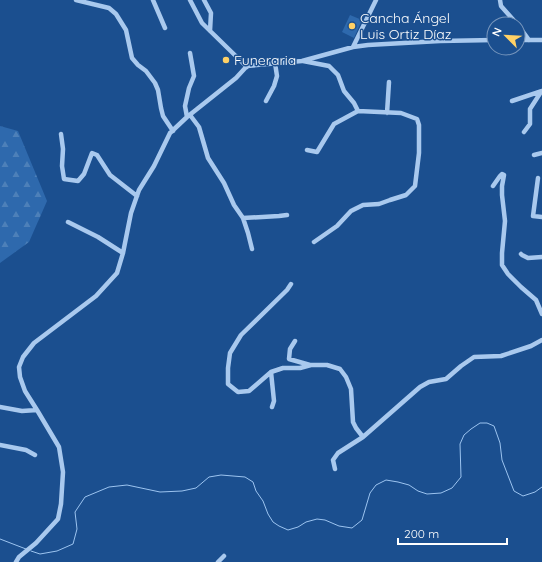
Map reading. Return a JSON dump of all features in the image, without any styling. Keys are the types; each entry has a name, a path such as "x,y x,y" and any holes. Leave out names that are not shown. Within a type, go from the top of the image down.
{"street":[{"path":"76,0 109,8 116,14 126,30 132,58 146,71 155,83 158,90 163,116 173,131"},
{"path":"153,0 165,28"},
{"path":"190,0 202,23 247,67"},
{"path":"204,0 211,13 210,31"},
{"path":"353,47 376,0"},
{"path":"500,0 501,6 510,16"},
{"path":"526,36 529,40 542,40"},
{"path":"16,562 36,543 58,518 64,472 59,447 25,391 20,377 19,367 23,357 34,343 96,296 117,273 123,253 131,213 139,190 154,166 170,133 247,67 302,61 353,47 379,44 486,40"},
{"path":"190,53 194,76 189,88 185,106 189,116 199,128 208,158 224,183 234,205 243,218 252,249"},
{"path":"302,61 330,66 338,76 344,92 354,103 358,111"},
{"path":"266,101 274,86 277,76 275,63"},
{"path":"387,113 389,82"},
{"path":"512,101 542,92"},
{"path":"524,132 530,124 530,108 542,92"},
{"path":"307,150 318,152 334,124 358,111 401,113 417,119 419,124 415,186 406,195 379,204 363,205 351,211 337,226 314,242"},
{"path":"60,134 63,149 62,166 64,179 78,181 84,174 92,154 97,155 110,175 137,196"},
{"path":"534,155 542,153"},
{"path":"493,186 502,174 504,176 502,195 505,221 502,264 508,274 536,300 542,314"},
{"path":"538,178 533,216 542,217"},
{"path":"243,218 287,215"},
{"path":"68,222 98,237 123,253"},
{"path":"521,254 528,258 542,257"},
{"path":"291,284 287,290 240,334 230,353 228,384 238,392 249,391 271,372 283,368 327,365 340,369 346,377 351,389 353,422 363,437"},
{"path":"335,468 333,460 338,453 363,437 420,387 429,382 446,379 474,357 501,356 531,346 542,340"},
{"path":"295,342 290,349 289,359 311,365"},
{"path":"271,372 274,401 274,405 272,407"},
{"path":"0,407 22,410 37,410"},
{"path":"0,445 26,450 35,455"},
{"path":"218,562 224,556"}],"green space":[{"name":"Cancha Ángel Luis Ortiz Díaz","path":"350,15 362,20 354,38 342,32"},
{"path":"0,126 18,131 47,201 29,242 0,263"}],"waterway":[{"path":"31,551 40,554 57,551 73,544 77,529 75,512 85,497 109,487 127,485 160,492 182,491 196,488 209,477 221,475 245,477 253,482 256,491 263,501 273,522 288,530 317,519 325,520 339,526 352,528 362,520 370,493 376,485 386,480 409,485 418,491 427,494 441,493 452,488 461,477 460,444 464,435 480,423 487,423 494,426 500,443 502,460 514,491 523,496 535,492 542,487"},
{"path":"0,539 26,549"}],"place":[{"name":"Cancha Ángel Luis Ortiz Díaz","path":"352,26"},
{"name":"Funeraria","path":"226,60"}]}
